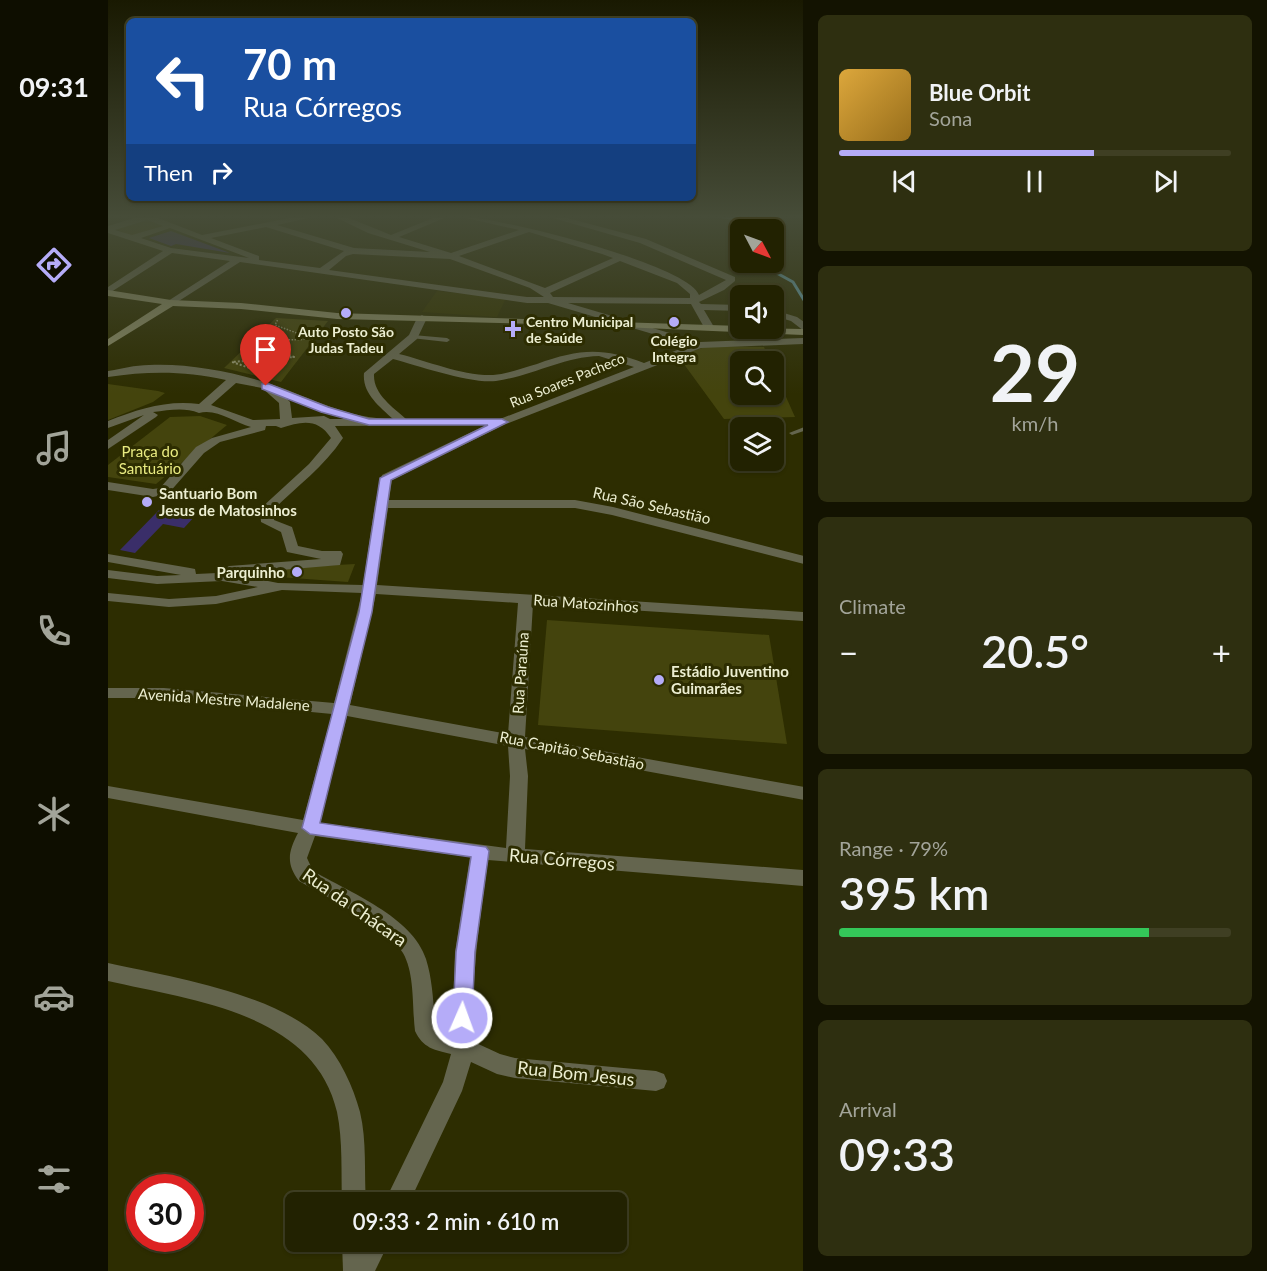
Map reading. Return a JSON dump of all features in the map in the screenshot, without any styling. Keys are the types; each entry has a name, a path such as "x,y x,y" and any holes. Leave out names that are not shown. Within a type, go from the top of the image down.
{"main road":[{"path":"108,292 171,303 241,306 282,312 803,330"},
{"path":"108,343 171,303"}],"street":[{"path":"108,292 133,275"},
{"path":"171,303 215,275"},
{"path":"345,275 527,300 696,304 730,307"},
{"path":"501,275 544,292 550,301 636,324 700,345"},
{"path":"544,292 581,275"},
{"path":"665,275 680,281 695,293 696,304 710,327"},
{"path":"696,304 732,279 723,275"},
{"path":"784,316 794,320 803,329"},
{"path":"403,422 375,393 368,379 369,373 413,337 422,318"},
{"name":"Rua Soares Pacheco","path":"386,478 502,422 641,366 700,345 803,341"},
{"path":"390,355 478,377 494,378 592,351 621,356 641,366"},
{"path":"108,374 149,368 204,372 266,386 325,410 369,422"},
{"path":"201,409 234,379"},
{"path":"266,386 284,402 286,419 282,424"},
{"path":"108,425 150,409 182,405 225,417 237,424 242,432"},
{"path":"108,445 150,416 180,409 216,409 252,424 282,424"},
{"path":"108,486 153,493 164,491 201,450 216,440 242,432 324,418 337,438 325,458 289,486 266,509 268,522 286,530 292,549 321,555 336,554 335,562 229,570 221,576 157,580 108,574"},
{"path":"327,423 502,422"},
{"name":"Rua da Chácara","path":"386,478 366,612 310,828 296,859 298,868 306,876 397,932 412,946 418,966 426,1031 432,1040 464,1048"},
{"name":"Rua São Sebastião","path":"381,504 575,504 613,511 803,560"},
{"path":"108,558 282,586"},
{"path":"108,597 170,603 216,600 282,586"},
{"name":"Rua Matozinhos","path":"282,586 369,589 803,617"},
{"name":"Rua Paraúna","path":"515,856 519,776 516,740 526,599"},
{"name":"Avenida Mestre Madalene","path":"108,693 164,693 341,709"},
{"name":"Rua Capitão Sebastião","path":"341,709 803,794"},
{"name":"Rua Córregos","path":"108,792 310,828 515,856 803,878"},
{"path":"401,1192 454,1084 464,1048 462,1018 465,952 480,851"},
{"path":"108,972 226,1001 280,1023 309,1041 335,1076 348,1112 353,1192"},
{"name":"Rua Bom Jesus","path":"464,1048 497,1064 515,1068 656,1081"},
{"path":"355,1252 356,1271"},
{"path":"362,1271 371,1252"}],"lane":[{"path":"413,337 447,340"},
{"path":"792,433 803,429"}],"path":[{"path":"254,370 232,362 294,357 254,343 255,341 313,339 275,325 282,312"}],"shaded area":[{"path":"437,291 506,298 497,317 422,312"}],"green space":[{"path":"276,318 328,321 281,382 224,368"},
{"path":"708,346 764,347 766,351 730,351 730,405 784,405 784,392 795,417 730,417 724,419 678,356"},
{"path":"108,384 165,393 153,402 108,420"},
{"name":"Praça do Santuário","path":"200,416 227,425 156,484 108,477 108,465 170,417"},
{"name":"Parquinho","path":"355,564 348,582 236,574 244,570"},
{"name":"Estádio Juventino Guimarães","path":"547,620 769,635 787,744 538,725"}],"building":[{"path":"159,510 195,516 184,528 163,524 135,553 120,550"}],"waterway":[{"path":"781,275 793,282 803,298"}],"place":[{"name":"Auto Posto São Judas Tadeu","path":"346,313"},
{"name":"Colégio Integra","path":"674,322"},
{"name":"Centro Municipal de Saúde","path":"513,329"},
{"name":"Santuario Bom Jesus de Matosinhos","path":"147,502"},
{"name":"Parquinho","path":"297,572"},
{"name":"Estádio Juventino Guimarães","path":"659,680"}],"route":[{"path":"266,386 325,410 369,422 502,422 386,478 366,612 310,828 480,851 465,952 462,1018"}]}
